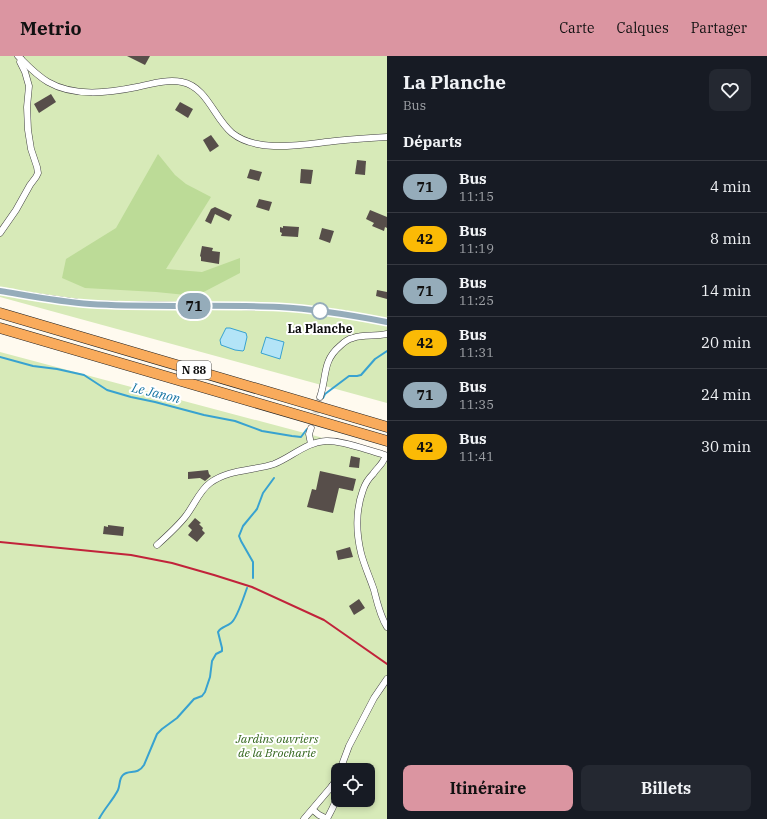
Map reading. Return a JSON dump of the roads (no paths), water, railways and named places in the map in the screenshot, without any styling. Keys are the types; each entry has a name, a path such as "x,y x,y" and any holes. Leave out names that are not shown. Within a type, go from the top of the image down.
{"highway":[{"name":"N 88","path":"0,313 387,427"},
{"name":"N 88","path":"0,328 387,441"}],"street":[{"path":"20,58 48,82 56,86 77,91 109,92 169,81 188,84 202,95 222,123 231,132 247,142 262,146 318,144 361,138 387,137"},
{"path":"0,233 16,210 38,173 31,149 28,130 27,107 29,90 27,78 20,62 20,58"},
{"path":"0,290 89,304 278,307 329,312 387,322"},
{"path":"320,397 327,363 337,348 344,342 353,338 387,334"},
{"path":"311,428 309,437 311,444"},
{"path":"157,545 186,516 209,483 218,478 235,472 273,464 284,460 311,444 326,441 336,442 382,454 385,457 383,463 373,474 363,490 357,521 360,551 387,627"},
{"path":"343,763 349,746 374,698 387,679"},
{"path":"304,819 331,787"},
{"path":"312,810 327,819 334,807"}],"water":[{"path":"226,328 246,333 247,337 243,351 221,345 220,340"},
{"path":"266,337 284,342 280,359 261,353"}],"waterway":[{"name":"Le Janon","path":"323,398 325,394 349,376 361,375 375,359 387,351"},
{"name":"Le Janon","path":"0,357 33,366 57,369 84,375 107,390 204,415 235,421 262,431 301,437 307,429"},
{"path":"253,578 253,562 239,536 243,526 257,509 263,493 274,478"},
{"path":"99,819 118,790 122,776 125,773 139,770 144,765 157,734 177,718 194,699 202,696 205,692 210,677 212,661 216,654 222,651 218,632 236,617 247,588"}],"tunnel":[{"path":"313,422 320,397"}],"railway":[{"path":"0,542 131,555 172,563 214,575 252,587 324,620 387,664"}],"place":[{"name":"La Planche","path":"320,311"}],"park label":[{"name":"Jardins ouvriers de la Brocharie","path":"277,745"}]}
